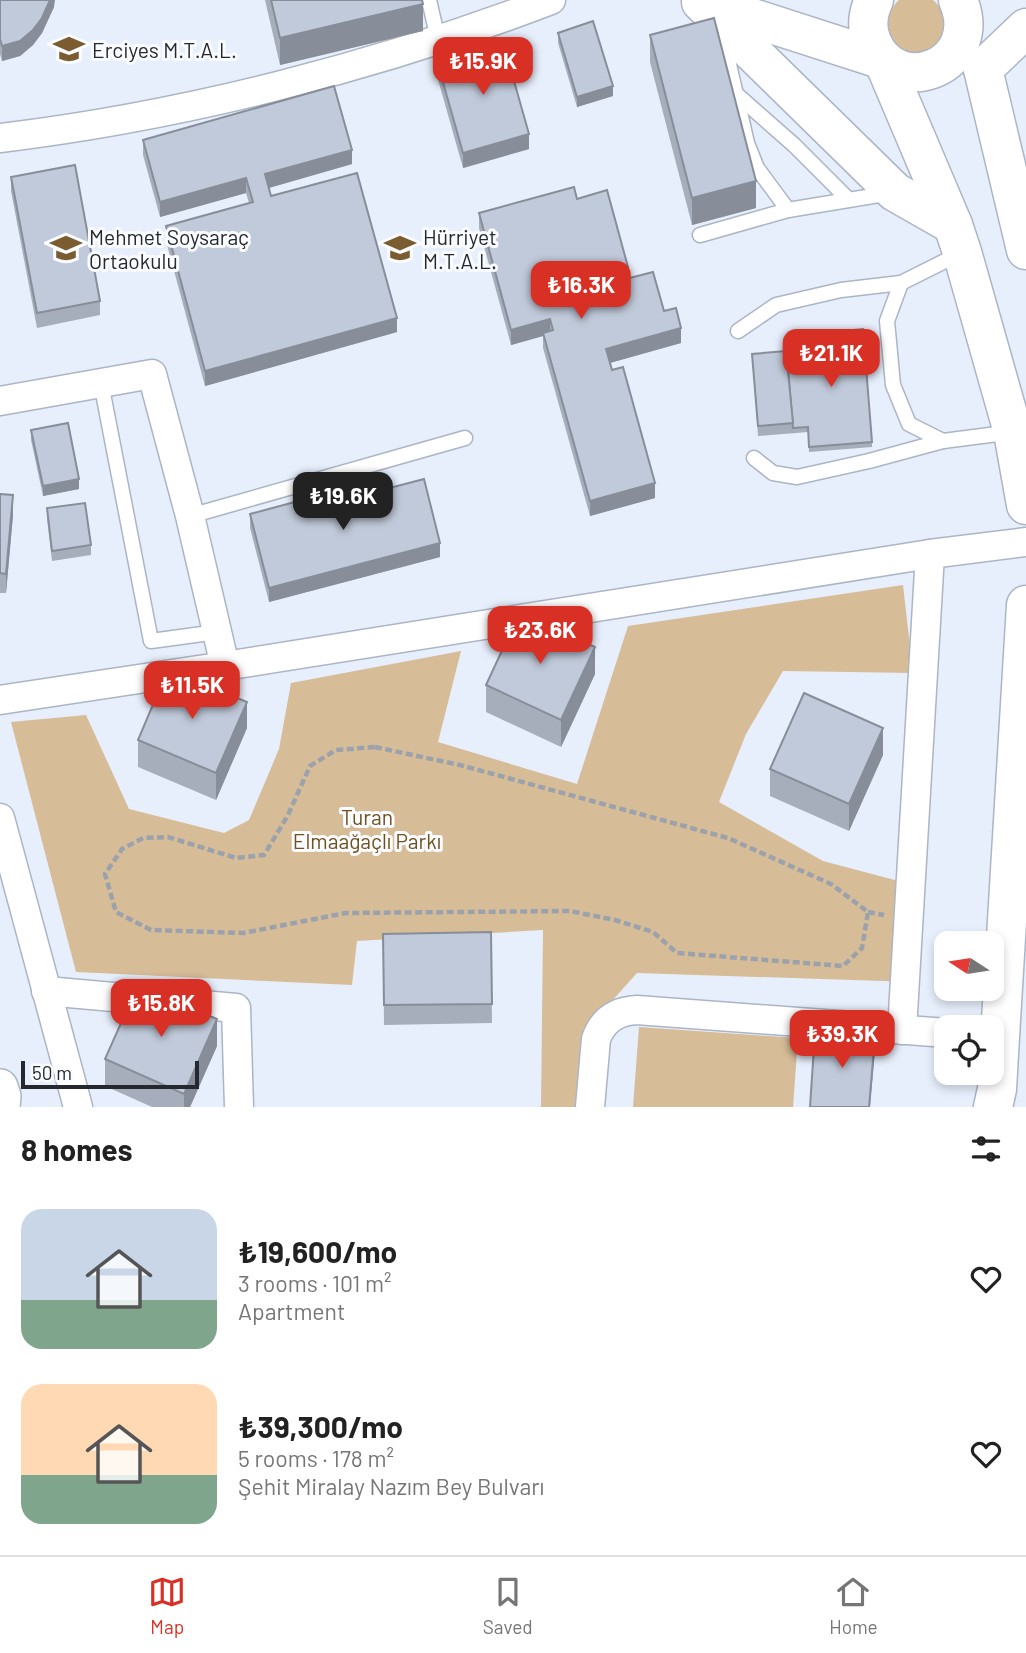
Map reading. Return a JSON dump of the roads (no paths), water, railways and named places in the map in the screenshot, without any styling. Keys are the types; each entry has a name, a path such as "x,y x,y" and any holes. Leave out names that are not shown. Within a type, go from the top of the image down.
{"main road":[{"path":"958,0 963,11 962,38 1026,250"},
{"path":"871,3 869,36 883,60 958,239 1013,432 1026,505"},
{"path":"707,9 883,60 908,71 921,72 947,61 970,60 1026,28"},
{"path":"707,9 895,192 958,239"},
{"path":"997,1015 1026,605"},
{"path":"993,1107 996,1085"}],"street":[{"path":"0,138 119,120 347,67 438,40 551,0"},
{"path":"0,401 152,374 190,516 225,666"},
{"path":"0,700 930,554 1026,542"},
{"path":"902,1030 930,554"},
{"path":"0,818 78,1107"},
{"path":"46,991 236,1008 239,1107"},
{"path":"590,1107 598,1032 608,1020 627,1011 934,1032"},
{"path":"0,1087 2,1107"}],"lane":[{"path":"429,0 438,40"},
{"path":"707,9 723,38 734,93 757,169 788,210"},
{"path":"734,93 794,145 848,199"},
{"path":"700,235 788,210 895,192"},
{"path":"738,331 776,305 841,290 901,283 958,239"},
{"path":"901,283 887,321 893,385 909,424 943,441"},
{"path":"101,383 151,640 217,632"},
{"path":"754,458 773,473 797,477 943,441 1013,432"},
{"path":"190,516 465,438"}],"place":[{"name":"Erciyes M.T.A.L.","path":"69,49"},
{"name":"Mehmet Soysaraç Ortaokulu","path":"66,248"},
{"name":"Hürriyet M.T.A.L.","path":"400,248"}],"park label":[{"name":"Turan Elmaağaçlı Parkı","path":"367,828"}]}
